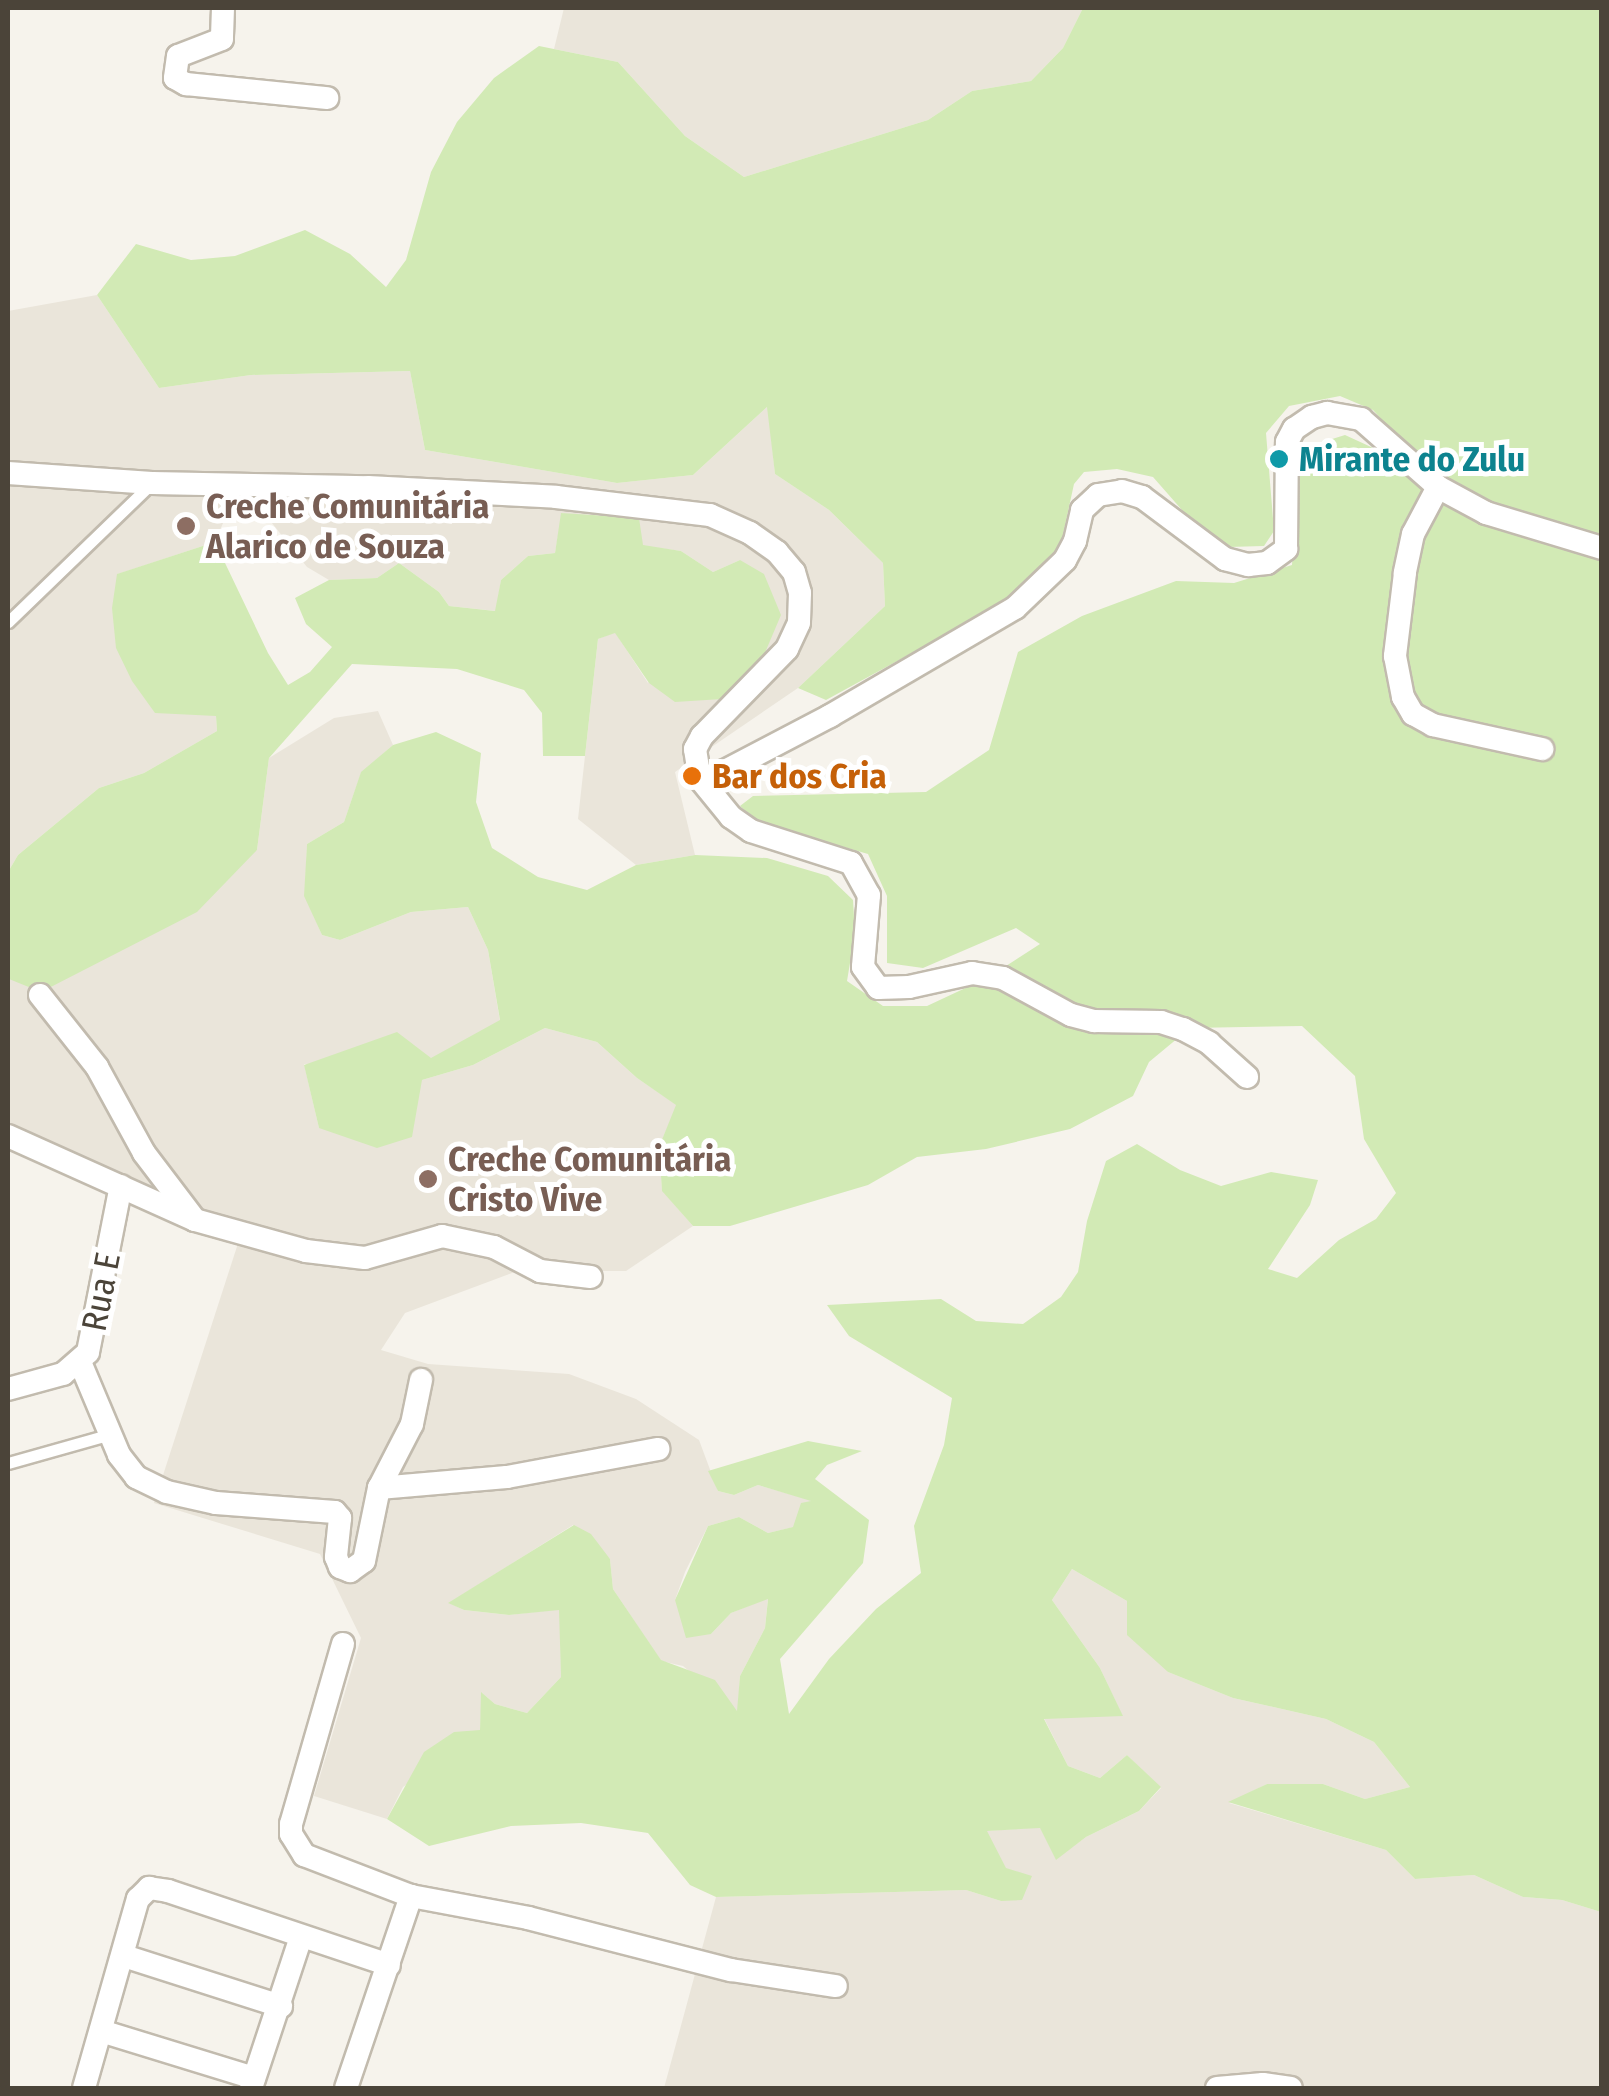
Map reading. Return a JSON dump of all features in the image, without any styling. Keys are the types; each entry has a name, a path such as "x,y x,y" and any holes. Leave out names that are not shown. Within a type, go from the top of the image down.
{"street":[{"path":"222,8 222,39 178,56 175,78 186,84 327,98"},
{"path":"700,780 830,716 1016,608 1065,560 1076,541 1082,510 1098,495 1122,491 1142,498 1226,559 1248,565 1267,562 1286,549 1287,442 1294,429 1327,413 1361,419 1438,487 1503,520 1602,548"},
{"path":"8,474 152,483 368,487 641,504 710,514 750,533 776,552 794,572 800,592 799,624 787,650 702,736 695,750 700,780 751,831 850,863 868,894 863,966 878,988 910,987 972,973 1003,978 1071,1015 1094,1020 1162,1022 1183,1029 1209,1042 1247,1078"},
{"path":"1438,487 1414,534 1404,573 1396,656 1404,698 1413,714 1433,725 1542,750"},
{"path":"40,994 97,1067 144,1154 195,1220"},
{"path":"8,1136 195,1220 348,1259 442,1236 466,1238 540,1270 591,1277"},
{"name":"Rua E","path":"8,1389 52,1380 80,1362 96,1331 121,1186"},
{"path":"80,1362 111,1434 136,1478 167,1492 216,1504 335,1512 340,1518 336,1557 340,1567 350,1571 364,1561 378,1488 412,1424 420,1380"},
{"path":"378,1488 507,1478 658,1450"},
{"path":"342,1644 291,1824 291,1834 304,1855 411,1896 602,1936 731,1970 836,1986"},
{"path":"84,2088 142,1892 158,1888 388,1965"},
{"path":"346,2088 411,1896"},
{"path":"101,2031 253,2084 302,1936"},
{"path":"124,1956 281,2006"},
{"path":"1216,2088 1263,2084 1291,2088"}],"lane":[{"path":"8,622 152,483"},
{"path":"8,1463 111,1434"}],"shaded area":[{"path":"564,8 1083,8 1063,48 1031,81 972,91 928,120 744,177 685,136 618,62 554,49"},
{"path":"97,295 159,388 251,375 410,371 425,450 617,483 693,475 768,406 775,474 829,510 883,563 885,606 798,688 675,772 695,855 636,865 578,819 598,639 615,632 648,683 740,560 713,572 681,551 643,546 562,513 555,553 528,556 501,580 496,611 449,606 439,592 399,563 377,578 329,580 307,567 240,483 215,542 118,574 216,716 217,731 144,773 99,788 18,855 8,872 8,311"},
{"path":"378,711 393,745 361,773 344,822 307,844 305,896 322,935 340,940 411,912 468,907 488,950 500,1021 431,1059 304,1064 319,1128 422,1080 473,1065 545,1028 597,1042 637,1078 677,1105 659,1147 662,1190 693,1226 626,1271 517,1271 405,1313 381,1350 428,1364 569,1374 636,1399 699,1440 718,1491 734,1495 758,1485 814,1501 794,1527 768,1533 739,1517 708,1526 685,1572 675,1600 711,1634 731,1613 768,1598 765,1628 740,1676 738,1712 683,1666 661,1661 613,1589 610,1559 573,1525 449,1603 464,1610 509,1615 560,1609 561,1677 527,1713 495,1704 482,1693 480,1731 403,1787 387,1819 314,1796 361,1638 320,1554 154,1503 242,1231 112,1186 8,1139 8,973 9,979 257,850 269,758 334,718"},
{"path":"1072,1569 1127,1601 1168,1672 1233,1698 1326,1719 1374,1742 1410,1787 1365,1799 1323,1784 1267,1784 1229,1803 1386,1850 1415,1879 1474,1875 1523,1897 1562,1900 1601,1912 1601,2088 664,2088 716,1897 966,1890 1001,1901 1006,1869 986,1831 1040,1827 1056,1859 1086,1837 1139,1811 1161,1788 1127,1755 1100,1778 1068,1766 1044,1718 1122,1715 1100,1668 1052,1600"}],"green space":[{"path":"1083,8 1601,8 1601,544 1441,485 1373,410 1340,396 1289,406 1266,433 1274,531 1264,546 1228,547 1204,535 1153,477 1117,469 1084,472 1074,484 1059,553 1029,589 826,700 798,688 885,606 883,563 829,510 775,474 767,407 693,475 617,483 425,450 410,371 251,375 159,388 97,295 136,244 191,260 235,256 305,230 350,254 386,287 406,260 431,172 457,122 494,78 539,46 618,62 685,136 744,177 928,120 972,91 1031,81 1063,48"},
{"path":"1345,435 1382,452 1405,470 1601,552 1601,1912 1562,1900 1523,1897 1474,1875 1415,1879 1386,1850 1228,1802 1267,1784 1323,1784 1365,1799 1410,1787 1374,1742 1326,1719 1233,1698 1168,1672 1127,1635 1127,1601 1072,1569 1052,1600 1100,1668 1123,1716 1044,1719 1068,1766 1100,1778 1127,1755 1161,1787 1139,1811 1086,1837 1056,1860 1040,1828 987,1831 1006,1868 1032,1876 1022,1900 1001,1901 966,1890 716,1897 690,1885 648,1833 581,1823 511,1826 429,1846 387,1819 424,1752 454,1732 480,1730 481,1692 495,1704 527,1713 561,1677 559,1610 509,1615 464,1610 448,1603 574,1525 591,1534 610,1559 613,1589 661,1660 715,1680 737,1711 740,1676 765,1628 768,1599 731,1613 711,1634 686,1638 675,1600 708,1526 739,1517 768,1533 793,1527 801,1503 811,1501 758,1485 734,1495 718,1491 708,1471 808,1441 862,1451 827,1465 815,1479 869,1520 863,1563 780,1659 789,1714 829,1659 876,1609 921,1573 914,1526 944,1445 952,1398 849,1336 827,1305 941,1299 976,1321 1023,1324 1061,1297 1078,1272 1087,1221 1106,1161 1137,1144 1180,1170 1221,1186 1271,1172 1318,1180 1310,1205 1268,1269 1297,1278 1339,1240 1376,1219 1396,1193 1364,1139 1355,1076 1302,1026 1190,1028 1149,1062 1133,1096 1070,1129 986,1149 917,1157 868,1185 730,1226 693,1226 662,1191 659,1147 676,1105 637,1078 597,1042 545,1028 473,1065 422,1080 412,1137 377,1148 319,1128 304,1065 397,1032 431,1058 500,1020 488,950 468,907 411,912 340,940 322,935 304,896 307,844 344,822 361,772 393,745 436,732 481,753 476,802 492,848 538,877 587,890 636,865 695,855 767,858 828,876 853,900 855,933 847,981 883,1006 927,1006 989,977 1040,944 1016,928 923,968 887,963 887,896 868,854 758,822 740,806 753,796 926,792 989,750 1018,652 1082,616 1176,581 1234,583 1292,565 1298,472 1316,444"},
{"path":"561,513 639,518 643,545 681,551 713,572 740,560 764,574 781,615 761,662 722,699 675,702 649,683 615,633 598,639 585,756 543,756 542,713 524,690 457,669 352,664 269,758 257,850 197,912 41,992 9,979 8,872 18,855 99,788 144,773 217,731 216,716 155,713 132,681 116,648 112,608 117,574 215,542 268,653 288,685 310,672 332,647 306,624 295,598 329,580 377,578 399,563 439,592 449,606 495,611 501,580 528,556 555,553"}],"place":[{"name":"Mirante do Zulu","path":"1279,459"},
{"name":"Creche Comunitária Alarico de Souza","path":"186,526"},
{"name":"Bar dos Cria","path":"692,776"},
{"name":"Creche Comunitária Cristo Vive","path":"428,1179"}]}
